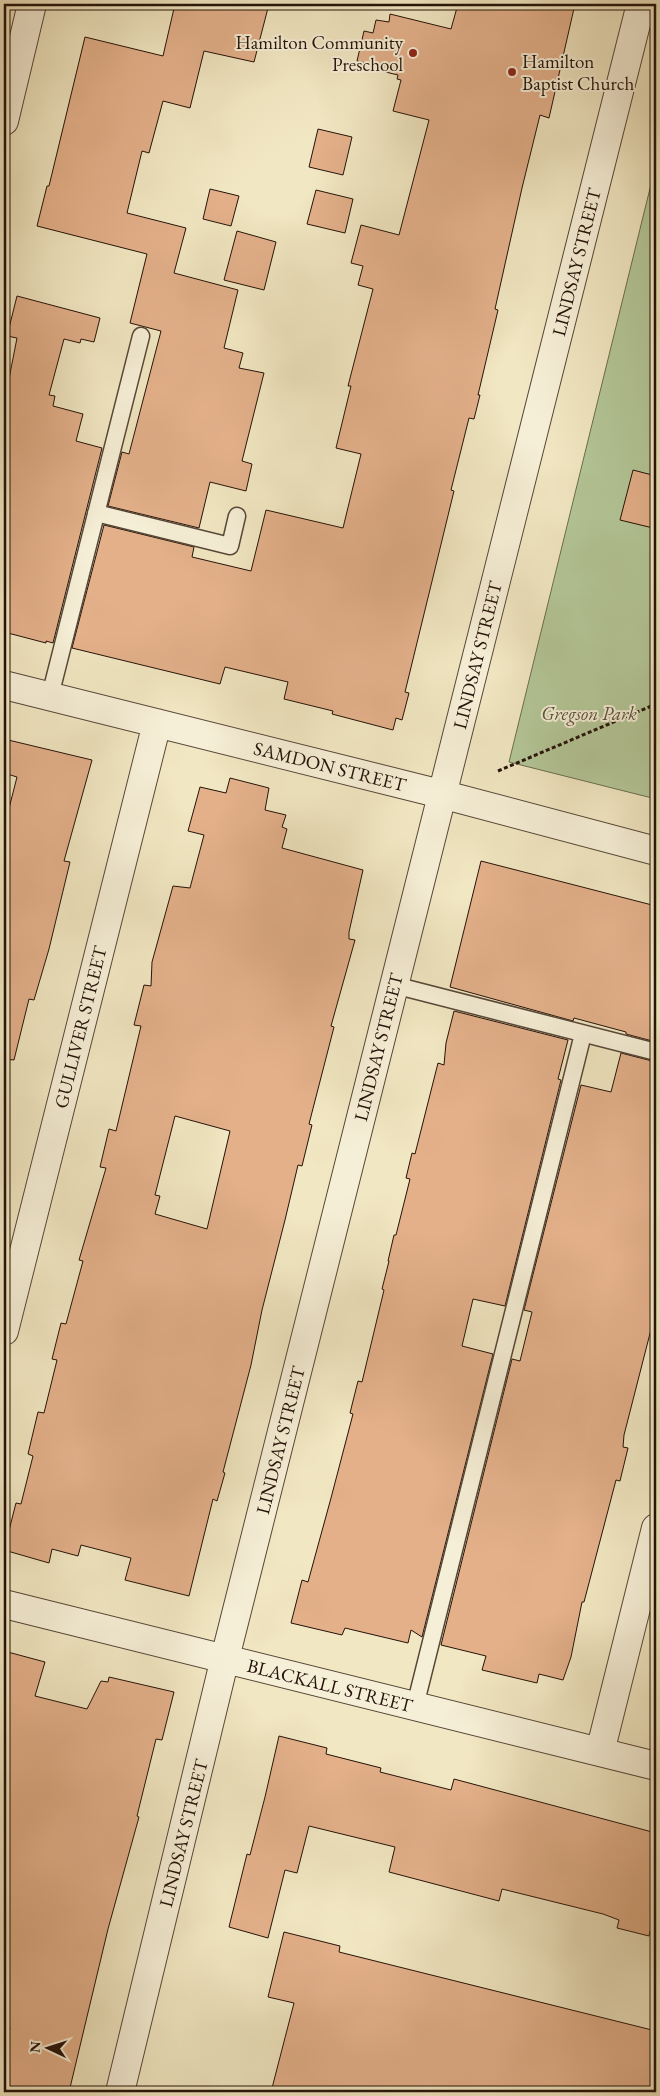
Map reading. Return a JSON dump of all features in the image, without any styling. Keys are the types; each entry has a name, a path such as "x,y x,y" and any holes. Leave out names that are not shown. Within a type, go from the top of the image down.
{"street":[{"path":"4,121 32,4"},
{"name":"LINDSAY STREET","path":"120,2092 225,1658 641,4"},
{"name":"SAMDON STREET","path":"4,685 441,794 656,851"},
{"name":"GULLIVER STREET","path":"4,1331 157,723"},
{"path":"600,1752 656,1528"},
{"name":"BLACKALL STREET","path":"4,1604 656,1766"}],"lane":[{"path":"50,696 141,336"},
{"path":"96,513 230,546 237,516"},
{"path":"394,986 656,1052"},
{"path":"415,1706 583,1034"}],"path":[{"path":"498,771 656,704"}],"green space":[{"name":"Gregson Park","path":"656,164 656,799 509,762"}],"building":[{"path":"175,4 269,4 254,62 204,51 190,108 163,101 149,153 142,151 127,213 186,228 174,273 238,290 224,348 243,353 239,368 264,373 242,461 252,464 246,491 210,482 199,528 108,506 122,452 129,454 161,331 130,323 147,254 37,226 47,186 49,186 85,37 163,56"},
{"path":"458,4 575,4 549,118 540,115 522,188 495,309 498,310 478,395 480,395 474,419 469,418 451,490 454,491 405,692 409,693 402,720 396,718 393,730 332,714 333,711 284,699 288,682 225,667 220,684 72,648 104,525 194,547 192,557 251,571 266,510 343,528 361,454 336,448 351,386 348,386 373,289 358,285 363,266 351,263 361,225 399,235 429,120 393,111 401,80 397,79 398,75 373,69 374,65 357,61 364,31 373,33 376,20 389,22 390,14 451,29"},
{"path":"318,129 352,137 343,175 309,167"},
{"path":"210,189 239,196 231,226 203,219"},
{"path":"316,190 353,199 345,233 307,224"},
{"path":"237,231 276,242 264,290 224,280"},
{"path":"17,296 100,318 94,342 81,339 80,343 64,339 49,395 55,396 53,406 83,414 76,441 102,448 53,643 46,641 46,643 4,632 4,388 7,389 17,338 7,336"},
{"path":"633,470 656,476 656,513 653,528 620,520"},
{"path":"4,739 92,760 64,861 70,862 49,949 34,1000 29,999 14,1060 4,1059 4,828 17,777 4,773"},
{"path":"230,778 269,788 265,810 286,815 282,827 287,829 282,848 363,870 349,932 349,939 355,940 331,1026 334,1027 309,1124 312,1125 302,1166 298,1165 262,1310 251,1365 223,1472 225,1473 217,1501 213,1499 189,1596 125,1580 131,1558 81,1545 78,1556 52,1549 49,1563 4,1550 16,1503 21,1504 33,1456 28,1454 38,1412 44,1413 57,1360 52,1359 61,1323 66,1324 83,1261 79,1260 106,1168 100,1167 109,1129 116,1131 141,1026 134,1025 144,985 151,986 152,962 173,886 190,888 204,835 188,831 200,787 226,793","holes":["175,1116 230,1131 207,1229 155,1214 160,1196 155,1195"]},
{"path":"481,861 656,906 656,1042 574,1018 573,1021 450,987"},
{"path":"454,1011 568,1040 558,1079 561,1080 505,1306 473,1299 462,1346 493,1354 422,1637 411,1630 408,1643 345,1628 342,1635 291,1623 302,1580 308,1582 353,1414 350,1413 358,1381 362,1382 384,1290 382,1289 394,1235 396,1235 410,1179 406,1178 412,1153 415,1154 438,1063 444,1065 446,1043"},
{"path":"621,1053 656,1062 656,1310 624,1435 623,1447 628,1448 620,1481 616,1480 584,1602 582,1602 571,1657 563,1680 539,1674 537,1683 482,1670 486,1656 441,1645 512,1359 520,1361 532,1312 524,1310 581,1085 611,1092"},
{"path":"4,1651 45,1662 35,1696 87,1709 101,1681 108,1682 109,1677 174,1692 162,1740 156,1739 137,1816 139,1817 108,1929 69,2092 4,2092 4,2080 9,2057 4,2055 10,2028 4,2027"},
{"path":"279,1736 327,1748 326,1754 381,1768 380,1772 451,1790 454,1779 656,1833 656,1907 649,1936 617,1928 619,1920 603,1914 502,1889 499,1901 389,1872 395,1847 309,1826 297,1873 285,1870 268,1938 229,1927 247,1854 250,1855"},
{"path":"284,1932 340,1946 339,1952 656,2031 656,2092 271,2092 294,2003 268,1997"}],"place":[{"name":"Hamilton Community Preschool","path":"413,53"},
{"name":"Hamilton Baptist Church","path":"512,72"}]}
